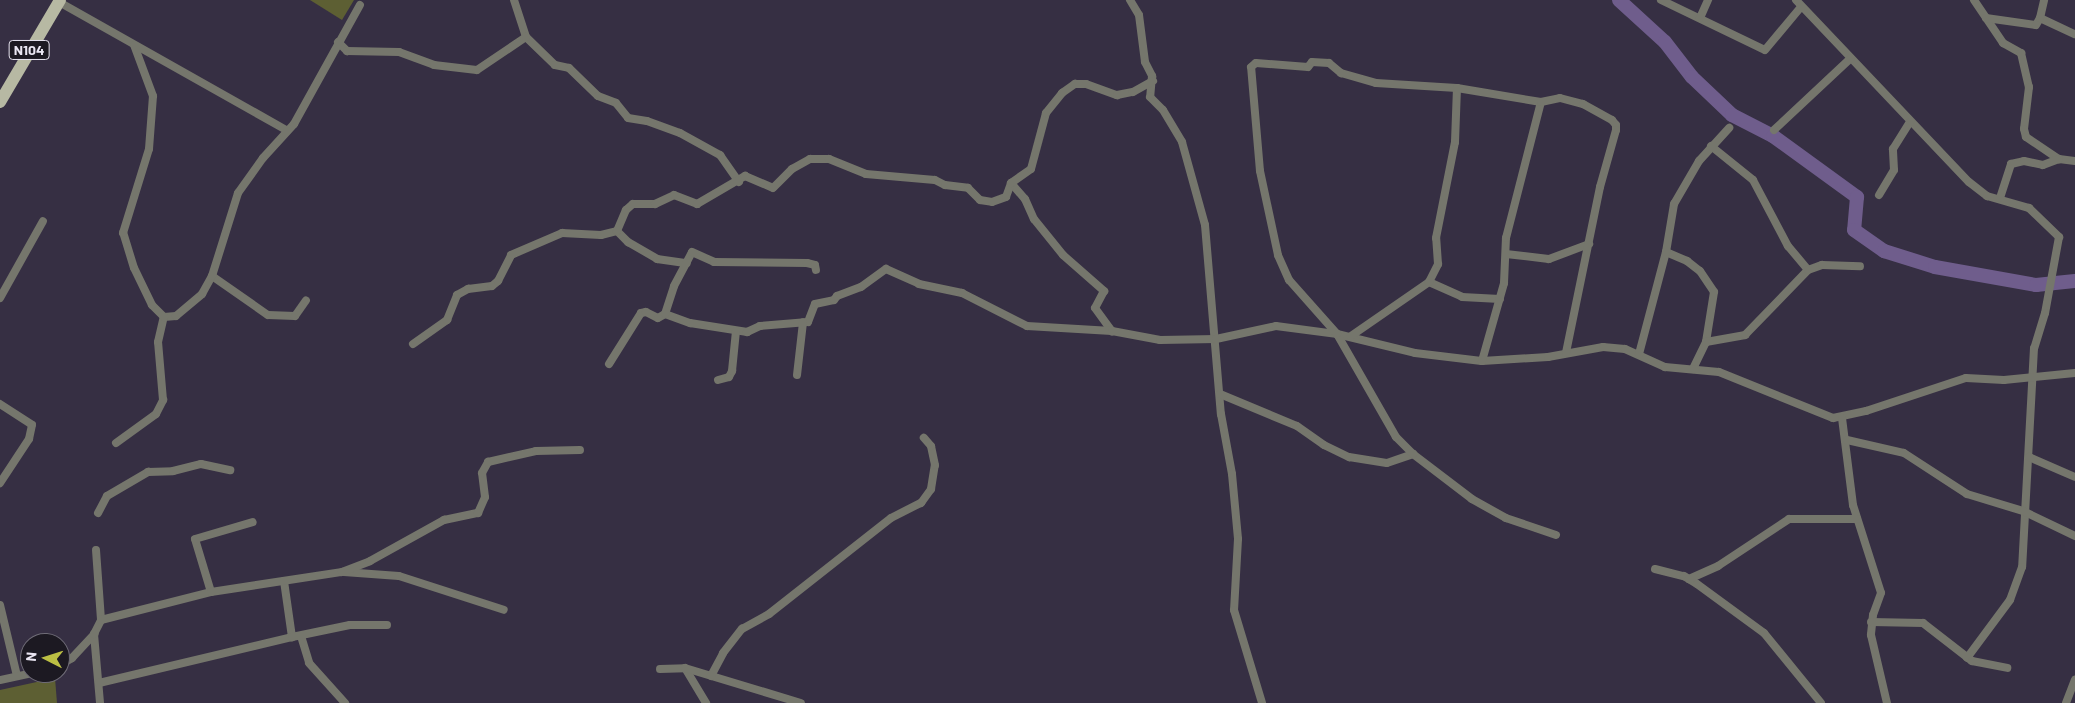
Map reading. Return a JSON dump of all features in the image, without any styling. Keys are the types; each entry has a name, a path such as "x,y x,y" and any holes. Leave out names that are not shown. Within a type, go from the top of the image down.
{"main road":[{"name":"N104","path":"0,102 60,1"}],"street":[{"path":"514,0 526,37 555,65 569,68 598,96 616,103 628,118 647,121 680,133 720,155 739,182"},
{"path":"1130,0 1139,15 1145,62 1153,81 1150,97 1168,116 1182,142 1204,225 1220,394 1238,538 1234,610 1262,703"},
{"path":"1661,0 1765,50 1799,3 1969,182 1987,196 2000,198 2029,208 2059,238 2045,313 2034,348 2029,457 2023,510 2024,552 2015,590 1967,658"},
{"path":"1700,18 1708,0"},
{"path":"1974,0 2003,43 2021,53 2029,87 2024,130 2026,137 2058,160"},
{"path":"1986,18 2036,24 2040,18 2044,0"},
{"path":"60,1 134,45 286,130"},
{"path":"134,45 153,96 149,148 123,233 134,268 152,306 164,317 176,316 202,294 212,276 238,193 286,130 294,124 360,5"},
{"path":"2040,18 2075,34"},
{"path":"338,42 347,52 400,52 434,65 477,70 526,37"},
{"path":"1774,130 1851,58"},
{"path":"1556,535 1506,518 1472,499 1413,454 1396,437 1337,334 1289,280 1278,255 1260,171 1251,67 1256,62 1308,67 1312,62 1328,63 1341,73 1376,83 1457,88 1541,102 1560,98 1583,104 1616,125 1566,353"},
{"path":"617,231 626,210 633,204 655,204 674,194 697,204 739,182 746,176 766,188 773,188 792,169 819,157 866,174 929,179 968,188 980,200 992,202 1006,197 1011,183 1031,169 1046,113 1062,93 1075,84 1086,84 1117,95 1133,92 1153,81"},
{"path":"1351,336 1429,282 1438,264 1436,238 1455,142 1457,88"},
{"path":"1482,361 1500,299 1506,254 1506,238 1541,102"},
{"path":"1879,195 1894,170 1894,149 1910,122"},
{"path":"1639,354 1666,252 1674,204 1680,190 1711,146 1729,128"},
{"path":"1711,146 1752,180 1788,246 1808,270"},
{"path":"2000,198 2011,164 2043,165 2058,160 2075,160"},
{"path":"1011,183 1025,199 1034,219 1063,256 1104,291 1095,308 1112,331"},
{"path":"0,298 44,221"},
{"path":"617,231 628,242 657,259 687,263"},
{"path":"413,344 447,320 457,295 468,289 492,286 498,281 511,255 562,233 601,235 617,231"},
{"path":"1506,254 1549,259 1589,244"},
{"path":"609,364 641,313 646,312 658,318 665,314 674,286 694,251 714,262 807,263 815,265 816,270"},
{"path":"1666,252 1687,261 1700,271 1714,292 1706,342 1694,369"},
{"path":"1706,342 1745,335 1808,270 1822,265 1860,266"},
{"path":"665,314 690,323 736,331 809,321 815,304 834,300 837,296 861,287 886,269 919,284 962,293 1028,326 1112,331 1160,340 1216,339 1276,326 1351,336 1414,353 1482,361 1566,353 1603,347 1639,354 1665,367 1719,372 1781,395 1818,414 1842,418 1953,381 2075,373"},
{"path":"212,276 268,315 295,316 306,300"},
{"path":"1429,282 1462,296 1500,299"},
{"path":"116,443 156,414 163,400 158,350 164,317"},
{"path":"797,375 803,322"},
{"path":"718,380 729,377 732,371 736,331"},
{"path":"1220,394 1297,426 1324,445 1349,457 1387,463 1413,454"},
{"path":"0,404 32,425 29,439 0,483"},
{"path":"1842,418 1858,519 1881,593 1871,622 1871,635 1887,703"},
{"path":"711,676 723,653 742,630 769,614 891,518 921,503 931,489 935,465 931,446 924,438"},
{"path":"1847,440 1904,453 1967,494 2023,510 2075,536"},
{"path":"101,620 211,592 342,572 370,561 444,520 478,513 485,497 482,473 488,462 536,451 580,450"},
{"path":"2029,457 2075,477"},
{"path":"98,513 107,496 148,472 174,471 201,464 230,470"},
{"path":"1689,579 1718,566 1789,519 1858,519"},
{"path":"211,592 195,539 199,535 253,522"},
{"path":"70,659 94,634 101,620 96,550"},
{"path":"1655,569 1689,579 1773,640 1821,703"},
{"path":"342,572 399,576 504,610"},
{"path":"284,581 292,637"},
{"path":"0,605 17,676"},
{"path":"1871,622 1923,622 1967,658 1981,665 2007,668"},
{"path":"100,683 350,625 387,625"},
{"path":"94,634 100,683 100,703"},
{"path":"301,636 309,663 345,703"},
{"path":"685,668 706,703"},
{"path":"660,669 685,668 801,703"},
{"path":"0,680 20,675"},
{"path":"2066,703 2075,680"}],"green space":[{"path":"310,0 354,0 342,20"},
{"path":"32,683 55,683 57,703 0,703 0,690"}],"waterway":[{"path":"1619,0 1665,42 1692,77 1732,115 1773,136 1857,197 1854,230 1884,251 1935,267 2036,285 2075,281"}]}
